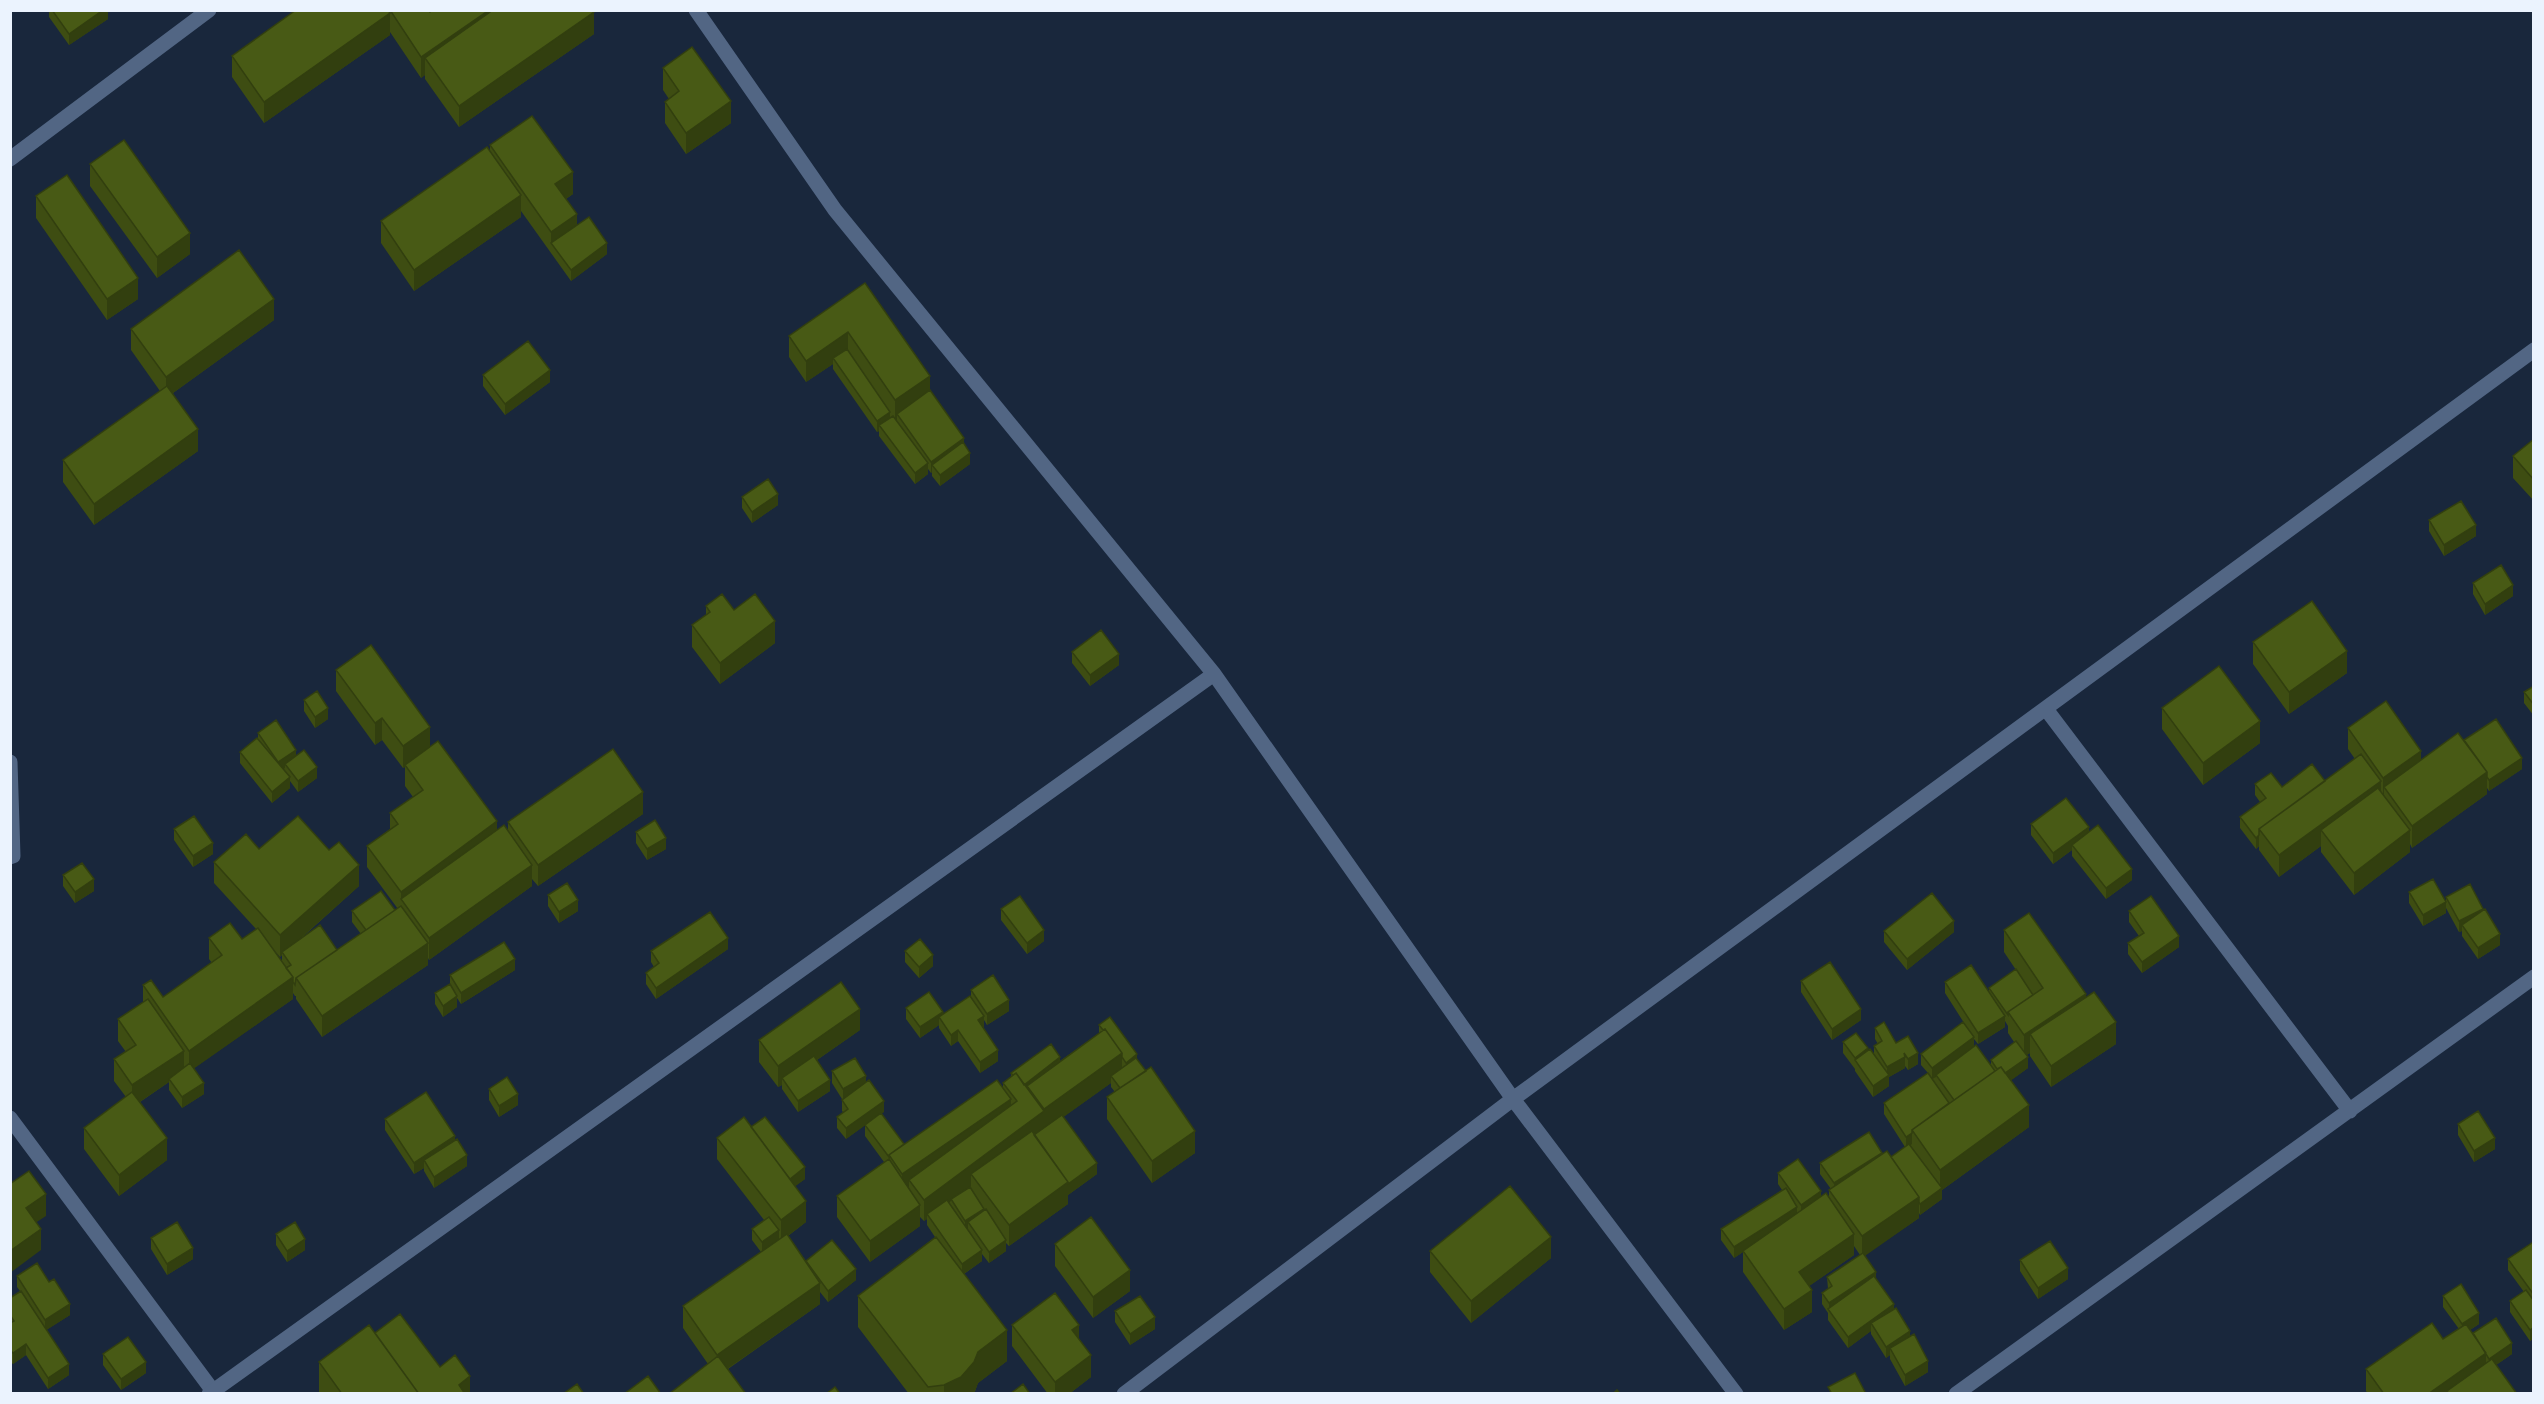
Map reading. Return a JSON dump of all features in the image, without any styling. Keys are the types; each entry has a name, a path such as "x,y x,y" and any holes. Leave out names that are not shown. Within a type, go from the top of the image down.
{"street":[{"path":"10,159 209,10"},
{"path":"696,10 835,210 1214,674 1513,1100 1736,1394"},
{"path":"1124,1394 1513,1100 2534,350"},
{"path":"10,1118 211,1392 1214,674"},
{"path":"2046,709 2350,1111"},
{"path":"10,762 13,856 10,857"},
{"path":"1956,1394 2534,977"}],"building":[{"path":"52,10 103,10 69,34"},
{"path":"296,10 388,10 390,13 264,102 232,56"},
{"path":"390,10 429,10 430,12 433,10 489,10 421,57"},
{"path":"493,10 593,10 594,12 459,106 425,58"},
{"path":"692,47 731,101 686,133 665,102 679,91 663,68"},
{"path":"532,116 573,172 555,184 577,214 551,232 490,145"},
{"path":"124,140 190,233 157,257 90,164"},
{"path":"487,147 521,195 414,270 381,221"},
{"path":"67,175 138,278 107,299 36,196"},
{"path":"589,217 607,243 571,270 551,243"},
{"path":"239,250 274,299 166,377 131,329"},
{"path":"865,283 930,376 895,400 848,332 806,361 789,336"},
{"path":"528,341 550,370 505,404 483,375"},
{"path":"847,349 890,412 877,421 833,358"},
{"path":"167,386 198,429 94,504 63,460"},
{"path":"930,390 964,438 931,462 897,414"},
{"path":"893,416 928,463 915,473 879,425"},
{"path":"2534,439 2534,480 2513,456"},
{"path":"963,442 970,453 940,475 932,465"},
{"path":"768,479 778,494 752,512 742,497"},
{"path":"2461,501 2476,525 2444,545 2429,520"},
{"path":"2501,565 2513,585 2485,604 2473,583"},
{"path":"722,594 734,610 755,594 775,621 720,663 692,625 710,612 706,606"},
{"path":"2312,601 2347,651 2289,692 2253,642"},
{"path":"1101,630 1119,654 1090,675 1072,652"},
{"path":"371,645 430,727 403,746 382,718 375,723 336,670"},
{"path":"2219,666 2260,721 2203,763 2162,708"},
{"path":"2534,686 2534,705 2524,692"},
{"path":"317,691 328,708 315,717 304,700"},
{"path":"2386,701 2421,751 2383,778 2348,728"},
{"path":"2496,719 2522,758 2489,780 2487,772 2464,740"},
{"path":"276,720 296,750 278,762 258,733"},
{"path":"2458,733 2487,772 2412,826 2384,787"},
{"path":"257,738 290,777 272,792 240,752"},
{"path":"438,741 497,821 401,892 367,846 398,824 390,813 423,790 405,765"},
{"path":"613,749 643,792 538,865 508,822"},
{"path":"304,750 317,767 298,781 285,764"},
{"path":"2361,754 2381,781 2279,855 2259,829"},
{"path":"2312,764 2325,781 2259,829 2259,835 2256,838 2240,817 2266,798 2255,784 2271,773 2282,787"},
{"path":"2378,788 2410,830 2354,873 2321,830"},
{"path":"2066,798 2089,827 2053,853 2031,824"},
{"path":"194,816 213,843 193,856 174,829"},
{"path":"298,816 329,850 339,842 359,865 280,935 214,862 246,834 259,849"},
{"path":"655,820 666,838 647,849 636,832"},
{"path":"504,825 532,865 429,938 401,899"},
{"path":"2098,825 2132,869 2106,888 2072,845"},
{"path":"82,863 94,879 75,892 63,875"},
{"path":"2433,879 2446,902 2423,915 2409,892"},
{"path":"567,883 578,900 559,912 548,895"},
{"path":"2470,884 2483,909 2459,921 2446,897"},
{"path":"381,891 395,910 366,930 352,911"},
{"path":"1932,893 1954,921 1907,959 1884,931"},
{"path":"1020,896 1044,930 1027,943 1001,909"},
{"path":"2151,896 2179,936 2142,962 2128,943 2144,933 2129,911"},
{"path":"401,906 428,943 322,1016 296,978"},
{"path":"2485,909 2500,934 2478,948 2462,925"},
{"path":"710,912 728,938 656,988 646,973 659,963 651,951"},
{"path":"2029,913 2086,994 2024,1035 2008,1012 2043,988 2004,930"},
{"path":"230,923 242,939 258,928 293,977 189,1051 143,985 151,980 163,997 222,955 209,938"},
{"path":"320,925 337,950 296,978 295,985 293,977 286,968 291,965 282,952"},
{"path":"920,939 933,955 919,967 905,951"},
{"path":"504,942 515,959 461,993 450,975"},
{"path":"1830,962 1861,1009 1832,1029 1801,981"},
{"path":"1971,965 2005,1016 1978,1033 1945,982"},
{"path":"2016,969 2033,995 2008,1012 2008,1015 1989,988"},
{"path":"993,975 1009,1000 987,1014 971,990"},
{"path":"841,982 860,1009 778,1066 759,1040"},
{"path":"450,984 457,996 443,1006 435,993"},
{"path":"929,992 943,1012 920,1027 906,1008"},
{"path":"2094,992 2116,1022 2051,1066 2030,1034"},
{"path":"970,996 984,1016 978,1020 998,1050 980,1062 958,1030 951,1035 939,1017"},
{"path":"148,999 184,1051 132,1085 114,1059 136,1045 118,1019"},
{"path":"1110,1017 1137,1054 1126,1063 1122,1053 1105,1029 1103,1030 1099,1025"},
{"path":"1884,1022 1896,1043 1908,1036 1918,1053 1908,1059 1904,1053 1905,1057 1887,1067 1874,1046 1882,1041 1875,1028"},
{"path":"1963,1022 1974,1037 1932,1068 1921,1054"},
{"path":"1105,1029 1122,1053 1044,1109 1027,1086"},
{"path":"1856,1033 1868,1048 1855,1058 1843,1042"},
{"path":"2016,1041 2028,1057 2005,1073 2001,1067 1997,1069 1991,1060"},
{"path":"1051,1044 1060,1057 1024,1085 1016,1073 1013,1075 1011,1073"},
{"path":"1976,1045 1995,1071 1954,1100 1936,1075"},
{"path":"1870,1049 1889,1075 1873,1086 1855,1060"},
{"path":"814,1056 830,1080 798,1101 782,1078"},
{"path":"855,1058 866,1076 843,1089 832,1071"},
{"path":"1136,1058 1146,1071 1120,1088 1111,1076"},
{"path":"190,1063 204,1083 182,1097 169,1079"},
{"path":"1151,1067 1195,1131 1152,1161 1107,1097"},
{"path":"2001,1067 2029,1105 1940,1170 1912,1130"},
{"path":"1016,1073 1044,1111 924,1200 909,1180 1017,1101 1003,1083"},
{"path":"1928,1073 1949,1103 1906,1137 1884,1103"},
{"path":"507,1077 518,1094 499,1106 489,1089"},
{"path":"869,1080 884,1101 846,1128 837,1117 848,1109 842,1100"},
{"path":"997,1080 1011,1099 902,1174 889,1155"},
{"path":"132,1092 167,1138 119,1175 84,1128"},
{"path":"426,1092 455,1136 414,1163 385,1119"},
{"path":"2478,1111 2495,1138 2474,1151 2458,1124"},
{"path":"881,1113 904,1144 889,1157 865,1125"},
{"path":"1062,1115 1097,1163 1068,1184 1034,1135"},
{"path":"744,1117 806,1201 781,1220 717,1138"},
{"path":"765,1117 805,1167 790,1179 751,1127"},
{"path":"1032,1131 1068,1182 1009,1225 971,1174"},
{"path":"1869,1132 1882,1153 1834,1183 1820,1163"},
{"path":"457,1139 467,1155 434,1177 424,1160"},
{"path":"1909,1144 1942,1188 1920,1204 1919,1197 1891,1157"},
{"path":"1887,1151 1919,1197 1862,1236 1829,1190"},
{"path":"889,1159 920,1205 870,1241 837,1196"},
{"path":"1798,1159 1821,1191 1801,1205 1778,1173"},
{"path":"29,1171 46,1194 26,1208 41,1229 10,1251 10,1184"},
{"path":"1510,1186 1551,1237 1471,1301 1430,1251"},
{"path":"970,1187 984,1209 965,1221 951,1199"},
{"path":"1786,1188 1797,1207 1734,1247 1721,1229"},
{"path":"1826,1193 1854,1234 1799,1272 1812,1290 1784,1309 1743,1251"},
{"path":"947,1200 982,1250 962,1264 927,1214"},
{"path":"986,1209 1006,1240 989,1252 968,1222"},
{"path":"769,1217 779,1230 762,1242 752,1229"},
{"path":"1091,1217 1130,1270 1093,1297 1055,1244"},
{"path":"177,1222 193,1248 167,1264 151,1238"},
{"path":"295,1222 305,1239 287,1251 276,1234"},
{"path":"787,1234 820,1283 717,1355 683,1306"},
{"path":"936,1237 1007,1330 978,1352 974,1362 961,1377 944,1385 928,1387 858,1296"},
{"path":"832,1240 856,1269 828,1291 806,1261"},
{"path":"2050,1241 2068,1268 2038,1288 2020,1260"},
{"path":"2532,1243 2534,1245 2534,1295 2508,1259"},
{"path":"1863,1253 1876,1272 1829,1303 1822,1293 1832,1286 1827,1277"},
{"path":"37,1263 49,1282 54,1279 70,1304 45,1320 17,1276"},
{"path":"1874,1276 1894,1304 1848,1337 1828,1309"},
{"path":"2461,1284 2479,1313 2462,1324 2443,1296"},
{"path":"2526,1290 2534,1301 2534,1327 2530,1330 2510,1301"},
{"path":"21,1291 69,1364 48,1378 26,1344 13,1353 10,1350 10,1323 14,1321 10,1315 10,1298"},
{"path":"1055,1293 1079,1325 1072,1330 1091,1355 1055,1382 1012,1325"},
{"path":"1140,1296 1155,1317 1130,1334 1115,1311"},
{"path":"1896,1308 1910,1331 1886,1347 1871,1323"},
{"path":"400,1314 440,1367 455,1355 470,1376 459,1385 465,1394 419,1394 375,1333"},
{"path":"2496,1318 2512,1343 2489,1359 2473,1333"},
{"path":"2432,1323 2443,1339 2466,1324 2486,1353 2428,1394 2384,1394 2366,1369"},
{"path":"369,1325 419,1394 342,1394 319,1362"},
{"path":"1914,1334 1928,1361 1905,1375 1890,1348"},
{"path":"128,1337 146,1362 121,1379 103,1354"},
{"path":"718,1356 746,1394 669,1394"},
{"path":"2492,1359 2517,1394 2449,1394 2447,1391"},
{"path":"1855,1373 1866,1394 1832,1394 1828,1387"},
{"path":"648,1376 661,1394 624,1394"},
{"path":"577,1384 584,1394 563,1394"},
{"path":"1023,1384 1030,1394 1010,1394"},
{"path":"835,1387 840,1394 826,1394"}]}
